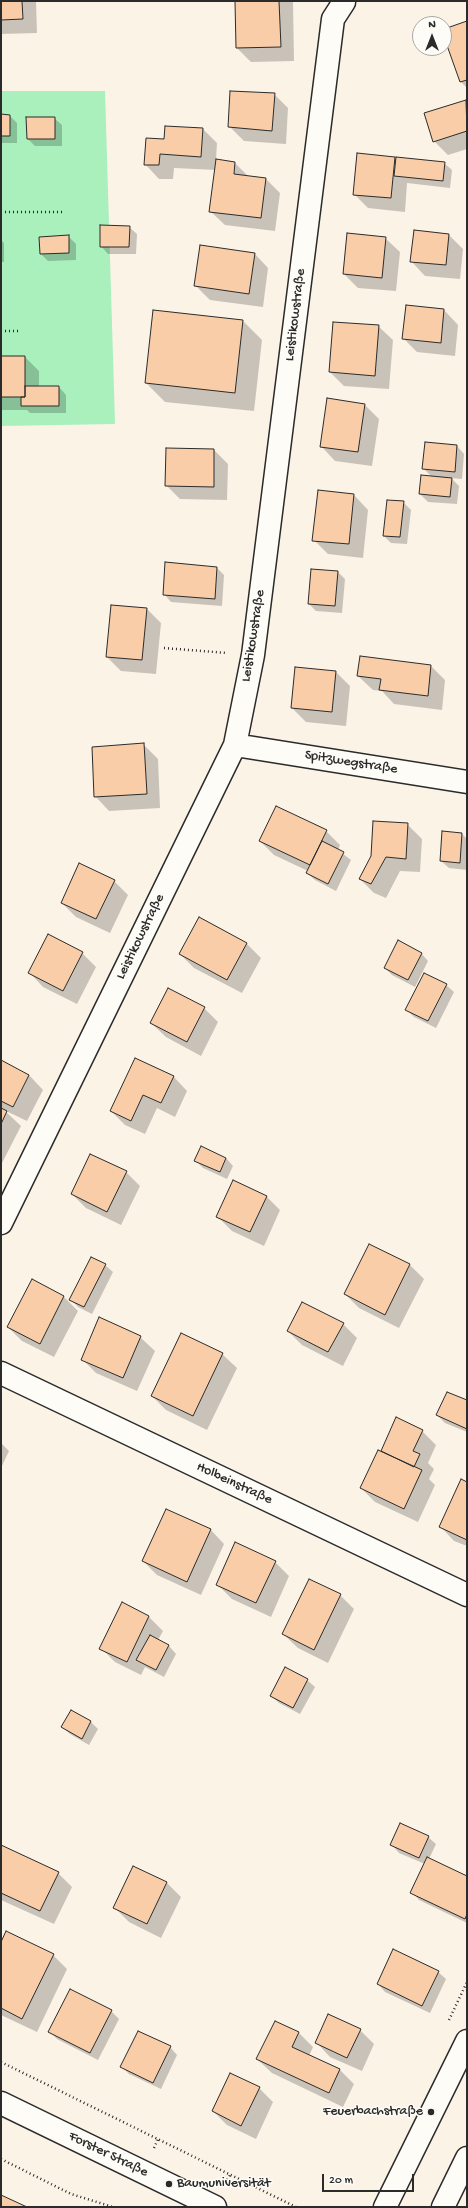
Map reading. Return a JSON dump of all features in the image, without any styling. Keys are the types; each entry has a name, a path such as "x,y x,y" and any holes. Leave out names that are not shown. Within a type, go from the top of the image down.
{"street":[{"name":"Leistikowstraße","path":"1,1224 235,744 253,655 333,19 345,1"},
{"name":"Spitzwegstraße","path":"235,744 467,782"},
{"name":"Holbeinstraße","path":"1,1373 467,1595"},
{"path":"385,2207 467,2041"},
{"name":"Forster Straße","path":"1,2103 215,2207"},
{"path":"443,2207 467,2158"}],"path":[{"path":"1,212 64,212"},
{"path":"1,331 20,331"},
{"path":"164,648 253,655"},
{"path":"1,2062 296,2207"},
{"path":"1,2159 71,2194 113,2207"}],"green space":[{"path":"1,91 105,91 115,424 1,426"}],"building":[{"path":"1,1 22,1 23,19 1,20"},
{"path":"235,1 279,1 281,47 236,48"},
{"path":"467,21 467,80 460,82 451,56 452,56 452,26"},
{"path":"230,91 275,93 272,131 228,127"},
{"path":"466,100 467,131 433,142 424,113"},
{"path":"1,114 10,115 10,136 1,136"},
{"path":"26,117 55,117 55,139 27,139"},
{"path":"165,126 203,128 201,157 160,154 159,165 144,165 146,138 164,139"},
{"path":"357,153 395,157 391,198 353,195"},
{"path":"396,157 445,162 443,181 394,176"},
{"path":"216,159 235,162 234,174 266,178 261,218 209,212"},
{"path":"100,225 130,226 129,247 100,247"},
{"path":"414,230 449,234 446,265 410,262"},
{"path":"347,233 386,237 382,278 343,274"},
{"path":"69,235 69,253 40,254 39,237"},
{"path":"200,245 255,253 249,294 194,286"},
{"path":"406,305 444,309 441,343 402,339"},
{"path":"153,310 243,320 235,393 145,383"},
{"path":"333,322 379,325 375,376 329,372"},
{"path":"1,356 25,356 25,397 1,397"},
{"path":"25,386 59,386 59,406 21,406 21,397 25,397"},
{"path":"327,398 365,404 358,452 320,447"},
{"path":"425,442 457,445 455,472 422,469"},
{"path":"166,448 214,449 214,487 165,486"},
{"path":"421,475 452,478 450,497 419,494"},
{"path":"318,490 354,494 349,544 312,541"},
{"path":"387,500 404,501 400,537 383,536"},
{"path":"165,562 217,567 215,599 163,595"},
{"path":"311,569 338,571 335,606 308,604"},
{"path":"111,605 147,608 142,660 106,657"},
{"path":"360,656 431,665 428,696 379,690 381,679 357,676"},
{"path":"295,667 336,671 332,712 291,708"},
{"path":"144,743 147,794 94,797 92,747"},
{"path":"276,806 327,830 310,865 259,841"},
{"path":"373,821 408,823 406,859 386,857 371,884 359,879 371,856"},
{"path":"442,831 462,833 460,863 440,861"},
{"path":"322,841 344,852 328,884 306,873"},
{"path":"79,863 115,880 96,919 61,903"},
{"path":"199,917 247,943 227,980 179,954"},
{"path":"48,934 83,952 63,991 28,973"},
{"path":"398,940 422,953 408,980 384,968"},
{"path":"424,973 447,984 428,1021 405,1010"},
{"path":"168,988 205,1007 187,1042 150,1023"},
{"path":"135,1058 174,1076 161,1103 143,1095 131,1121 110,1111"},
{"path":"1,1060 29,1075 13,1107 1,1101"},
{"path":"1,1108 7,1111 1,1124"},
{"path":"201,1146 226,1158 220,1172 194,1161"},
{"path":"90,1154 127,1171 107,1212 71,1194"},
{"path":"233,1180 267,1196 250,1232 216,1217"},
{"path":"369,1244 410,1264 385,1315 344,1294"},
{"path":"91,1257 106,1264 84,1307 69,1300"},
{"path":"32,1279 64,1296 40,1344 7,1327"},
{"path":"302,1302 344,1323 328,1352 287,1331"},
{"path":"99,1317 141,1336 123,1378 81,1360"},
{"path":"181,1333 223,1353 193,1416 151,1396"},
{"path":"447,1392 467,1400 467,1429 436,1415"},
{"path":"396,1417 423,1430 413,1451 420,1454 414,1467 381,1451"},
{"path":"378,1450 422,1470 404,1509 360,1488"},
{"path":"461,1479 467,1482 467,1540 439,1527"},
{"path":"166,1509 211,1529 187,1582 142,1561"},
{"path":"235,1542 276,1561 256,1603 216,1585"},
{"path":"309,1579 341,1594 314,1650 282,1634"},
{"path":"122,1602 149,1616 127,1662 99,1649"},
{"path":"150,1635 169,1645 156,1670 136,1660"},
{"path":"285,1667 308,1679 293,1708 270,1696"},
{"path":"71,1710 91,1721 82,1739 61,1727"},
{"path":"400,1823 429,1836 419,1858 390,1845"},
{"path":"1,1845 59,1872 40,1911 1,1893"},
{"path":"427,1857 467,1876 467,1914 465,1919 410,1893"},
{"path":"133,1866 167,1882 147,1924 113,1908"},
{"path":"6,1931 54,1954 22,2019 1,2008 1,1942"},
{"path":"393,1949 439,1971 422,2006 377,1984"},
{"path":"70,1989 112,2010 90,2053 48,2032"},
{"path":"328,2014 361,2029 347,2058 315,2043"},
{"path":"275,2021 299,2032 292,2047 340,2069 329,2093 256,2059"},
{"path":"138,2031 171,2046 153,2083 120,2067"},
{"path":"230,2073 260,2087 241,2126 212,2111"},
{"path":"1,2195 27,2207 1,2207"}],"place":[{"name":"Feuerbachstraße","path":"431,2112"},
{"name":"Baumuniversität","path":"169,2184"}]}
